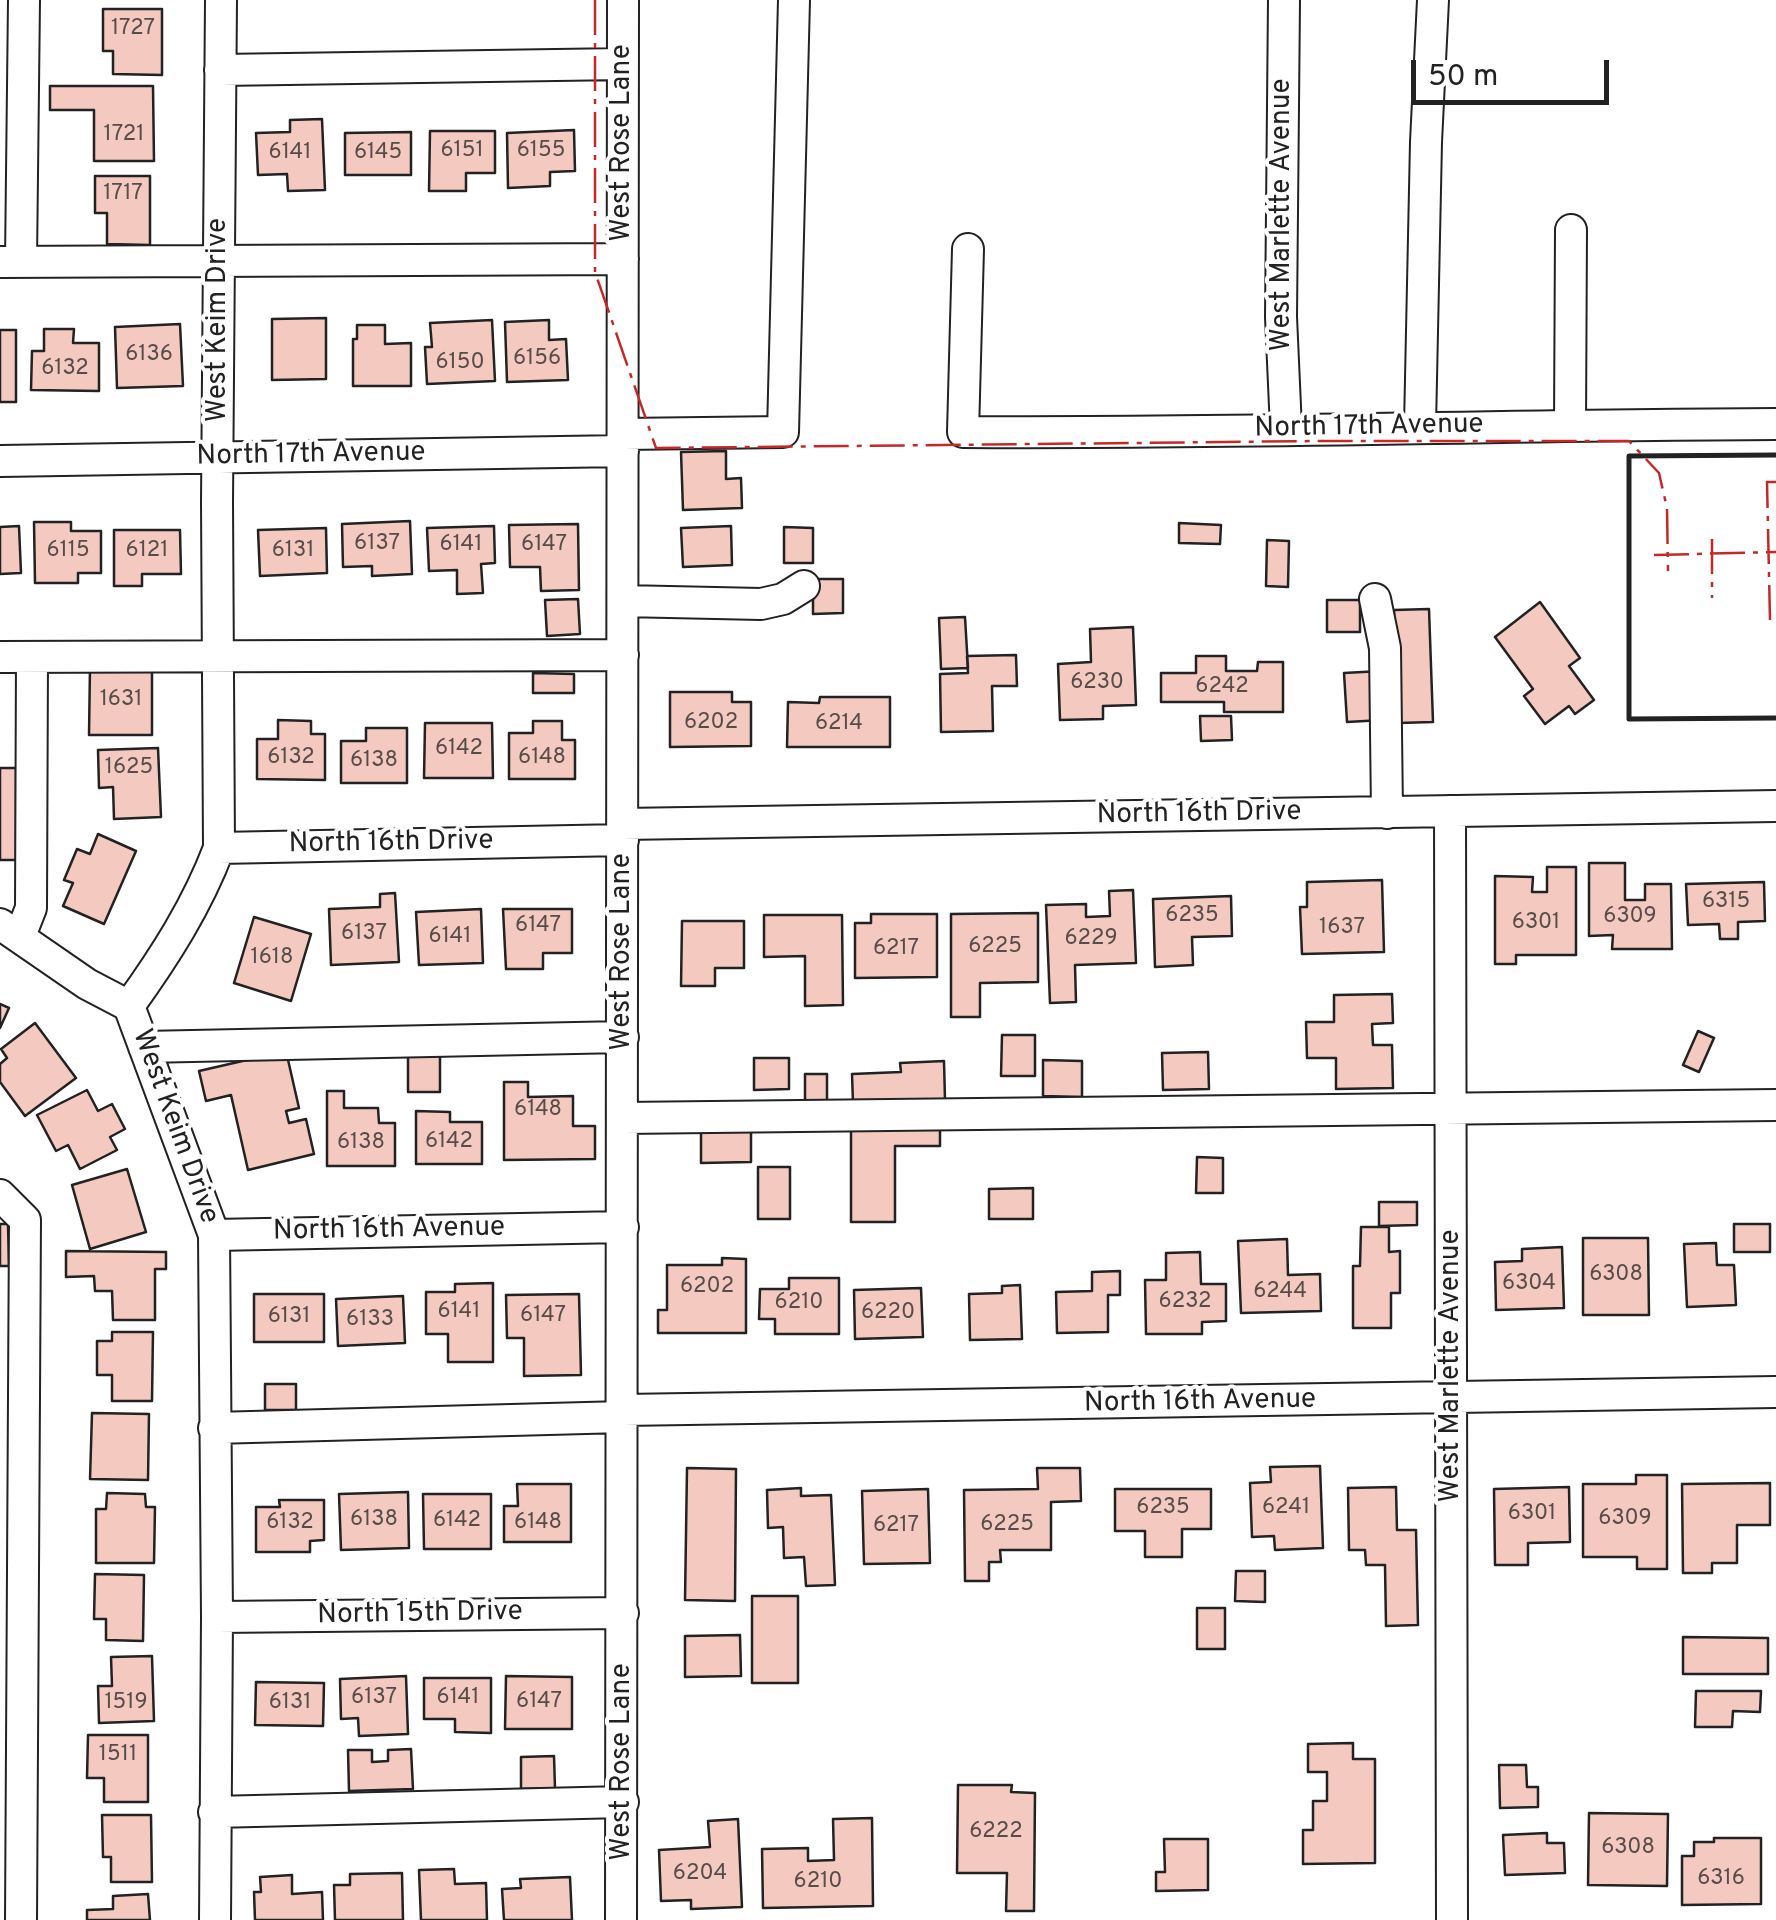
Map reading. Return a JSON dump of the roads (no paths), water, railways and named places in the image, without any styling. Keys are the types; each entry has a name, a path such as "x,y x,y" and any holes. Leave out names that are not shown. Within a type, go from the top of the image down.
{"street":[{"path":"24,0 11,262 623,259"},
{"name":"West Keim Drive","path":"215,1920 214,1235 128,1006 165,957 205,885 219,848 221,0"},
{"name":"West Rose Lane","path":"623,0 624,1915"},
{"name":"North 17th Avenue","path":"0,461 623,442 783,432 794,0"},
{"name":"West Marlette Avenue","path":"1284,0 1281,317 1286,430"},
{"path":"1420,426 1433,0"},
{"path":"220,70 623,64"},
{"path":"1570,424 1571,230"},
{"name":"North 17th Avenue","path":"968,248 963,432 1776,424"},
{"path":"623,602 762,604 783,599 804,586"},
{"path":"1375,598 1385,648 1386,812"},
{"path":"0,657 623,655"},
{"path":"32,657 31,908 10,930 87,984 128,1006"},
{"name":"North 16th Drive","path":"219,848 623,832 1776,806"},
{"name":"West Marlette Avenue","path":"1450,812 1452,1920"},
{"path":"144,1048 623,1037"},
{"path":"623,1118 1776,1105"},
{"path":"0,1195 25,1220 21,1920"},
{"name":"North 16th Avenue","path":"214,1235 623,1227"},
{"name":"North 16th Avenue","path":"214,1428 623,1413 1776,1392"},
{"name":"North 15th Drive","path":"217,1618 623,1613"},
{"path":"214,1812 623,1802"}]}
